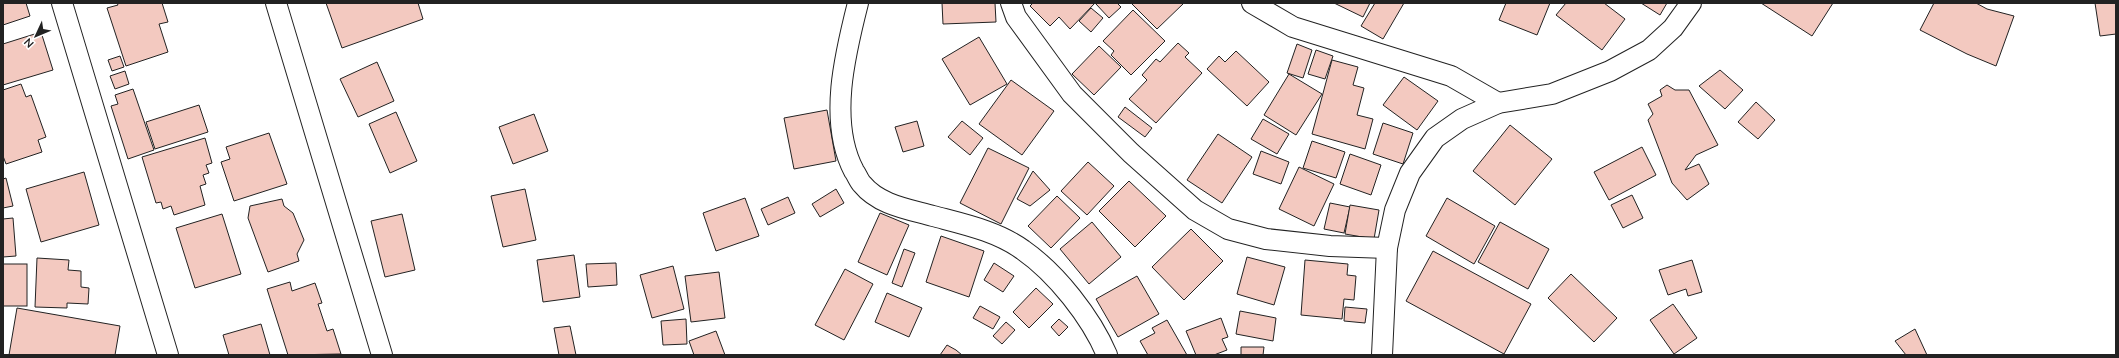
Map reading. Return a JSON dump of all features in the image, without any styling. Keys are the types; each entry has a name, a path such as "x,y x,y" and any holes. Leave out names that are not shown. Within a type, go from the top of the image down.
{"street":[{"path":"62,3 165,353"},
{"path":"276,3 382,355"},
{"path":"858,3 847,44 839,117 847,158 862,184 887,203 985,231 1022,249 1047,270 1079,307 1102,343 1107,355"},
{"path":"1011,3 1016,16 1072,94 1131,153 1195,210 1228,229 1266,239 1330,246 1388,248"},
{"path":"1252,3 1293,27 1451,76 1498,103"},
{"path":"1382,355 1388,248 1395,210 1410,173 1434,138 1462,119 1498,103 1552,94 1610,71 1649,50 1673,28 1691,3"}],"building":[{"path":"3,3 26,3 30,16 3,25"},
{"path":"117,3 162,3 168,22 159,24 168,52 126,66 107,8 118,5"},
{"path":"326,3 418,3 423,19 342,48"},
{"path":"942,3 995,3 996,22 943,24"},
{"path":"1033,3 1095,3 1070,29 1059,17 1050,26 1030,6"},
{"path":"1117,3 1121,7 1109,18 1096,4"},
{"path":"1131,3 1184,3 1157,29"},
{"path":"1334,3 1370,3 1363,17"},
{"path":"1375,3 1404,3 1383,39 1361,26"},
{"path":"1506,3 1550,3 1537,35 1499,20"},
{"path":"1566,3 1604,3 1625,19 1602,50 1556,15"},
{"path":"1641,3 1667,3 1660,15"},
{"path":"1761,3 1833,3 1812,36"},
{"path":"1934,3 1976,3 1987,9 2014,16 1996,66 1967,54 1920,30"},
{"path":"2095,3 2116,3 2116,34 2100,36"},
{"path":"1091,8 1103,18 1091,32 1079,21"},
{"path":"1133,10 1165,41 1131,75 1111,55 1114,51 1103,41"},
{"path":"41,32 53,70 3,85 3,44"},
{"path":"979,37 1007,84 970,105 942,59"},
{"path":"1178,43 1189,53 1185,57 1202,73 1156,123 1129,99 1147,80 1142,75 1156,59 1160,62"},
{"path":"1297,44 1312,50 1303,78 1287,73"},
{"path":"1099,46 1121,67 1094,95 1072,74"},
{"path":"1316,50 1333,56 1325,79 1308,74"},
{"path":"1236,51 1269,82 1247,106 1207,69 1219,56 1225,62"},
{"path":"120,56 124,67 112,71 108,60"},
{"path":"1332,60 1358,67 1353,85 1364,88 1357,115 1373,119 1365,149 1312,134"},
{"path":"377,62 394,101 358,117 340,79"},
{"path":"1720,70 1743,90 1725,109 1699,86"},
{"path":"125,71 129,84 115,89 110,76"},
{"path":"1289,74 1322,94 1296,135 1264,115"},
{"path":"1404,77 1438,101 1417,130 1383,105"},
{"path":"1011,80 1054,111 1022,155 979,124"},
{"path":"21,84 26,97 31,95 46,137 38,140 42,152 6,164 3,156 3,90"},
{"path":"1667,85 1675,90 1689,90 1718,145 1696,155 1685,170 1699,164 1709,184 1687,200 1672,183 1648,120 1653,114 1648,104 1662,96 1660,90"},
{"path":"133,89 154,150 128,159 111,106 118,104 115,95"},
{"path":"1756,102 1775,120 1758,139 1738,122"},
{"path":"199,105 208,132 155,149 146,122"},
{"path":"1125,107 1152,128 1145,137 1118,117"},
{"path":"827,110 836,161 794,169 784,118"},
{"path":"396,112 417,161 390,173 369,124"},
{"path":"534,114 548,151 513,164 499,127"},
{"path":"1263,119 1289,134 1277,154 1251,139"},
{"path":"917,121 924,146 903,152 895,127"},
{"path":"962,121 983,138 970,155 948,137"},
{"path":"1383,123 1413,133 1403,164 1373,154"},
{"path":"1510,125 1552,159 1515,205 1473,171"},
{"path":"269,133 287,184 234,201 221,162 230,159 226,147"},
{"path":"1218,134 1252,157 1222,203 1187,180"},
{"path":"205,138 212,163 206,165 209,173 203,175 206,184 200,186 205,205 174,215 171,206 163,209 161,202 156,203 142,157"},
{"path":"1312,141 1345,152 1336,178 1303,168"},
{"path":"1642,147 1656,175 1609,200 1594,172"},
{"path":"988,148 1029,168 1001,224 960,203"},
{"path":"1261,151 1289,162 1281,184 1253,174"},
{"path":"1350,154 1381,165 1371,195 1340,184"},
{"path":"1088,162 1114,186 1087,215 1061,191"},
{"path":"1299,167 1334,184 1314,226 1279,209"},
{"path":"1033,171 1050,190 1030,206 1017,199"},
{"path":"84,172 99,225 41,242 26,189"},
{"path":"6,178 13,206 3,208 3,179"},
{"path":"1129,181 1166,216 1135,247 1099,211"},
{"path":"525,189 536,240 503,247 491,196"},
{"path":"836,189 844,203 820,217 812,204"},
{"path":"1632,195 1643,218 1623,228 1611,205"},
{"path":"1057,196 1080,218 1051,248 1028,226"},
{"path":"788,197 795,213 768,225 761,209"},
{"path":"745,198 759,236 716,251 703,213"},
{"path":"1447,198 1495,226 1474,264 1426,236"},
{"path":"282,199 284,206 293,213 304,240 297,254 299,261 268,272 248,218 250,206"},
{"path":"1330,203 1350,207 1344,233 1324,229"},
{"path":"1350,205 1379,210 1374,239 1345,234"},
{"path":"880,213 909,225 887,275 858,262"},
{"path":"222,214 241,274 195,288 176,228"},
{"path":"402,214 415,270 385,277 371,221"},
{"path":"13,218 16,256 3,257 3,219"},
{"path":"1092,222 1121,257 1089,284 1060,249"},
{"path":"1500,222 1549,249 1528,289 1478,262"},
{"path":"1191,229 1223,261 1184,300 1152,267"},
{"path":"941,236 984,251 969,297 926,282"},
{"path":"904,249 915,253 902,287 892,283"},
{"path":"1433,251 1531,304 1504,354 1406,301"},
{"path":"574,255 580,297 543,302 537,260"},
{"path":"1247,257 1285,267 1274,305 1237,294"},
{"path":"37,258 69,260 68,270 81,271 81,287 89,288 88,304 67,303 67,308 35,307"},
{"path":"1305,260 1348,264 1347,275 1356,276 1354,300 1344,299 1342,319 1301,315"},
{"path":"1692,260 1702,292 1688,296 1686,289 1668,295 1659,270"},
{"path":"616,263 617,285 588,287 586,264"},
{"path":"994,263 1014,276 1003,292 984,280"},
{"path":"3,264 27,264 27,306 3,306"},
{"path":"673,266 684,309 652,318 640,275"},
{"path":"845,269 873,284 844,340 815,325"},
{"path":"719,272 725,318 691,322 685,276"},
{"path":"1571,274 1617,318 1594,342 1548,298"},
{"path":"1137,276 1159,314 1118,337 1096,299"},
{"path":"290,282 292,291 315,283 322,303 318,304 327,331 333,329 341,354 288,355 267,289"},
{"path":"1036,288 1053,304 1029,328 1013,312"},
{"path":"887,293 922,308 909,337 875,322"},
{"path":"1673,304 1697,338 1674,354 1650,320"},
{"path":"980,306 1000,317 993,329 973,318"},
{"path":"1345,307 1367,309 1365,323 1344,321"},
{"path":"17,308 120,326 115,355 9,355"},
{"path":"1240,311 1276,318 1273,341 1236,334"},
{"path":"1221,318 1228,337 1222,339 1227,350 1214,355 1196,355 1186,331"},
{"path":"686,319 687,344 663,345 661,321"},
{"path":"1059,319 1068,327 1059,336 1051,327"},
{"path":"1167,320 1187,355 1148,355 1140,341 1155,333 1152,328"},
{"path":"1006,322 1015,330 1002,344 993,336"},
{"path":"261,324 270,355 229,355 223,335"},
{"path":"570,326 576,355 559,355 554,328"},
{"path":"1915,329 1927,355 1906,355 1895,341"},
{"path":"716,331 725,355 694,355 689,341"},
{"path":"947,345 956,350 962,355 940,355"},
{"path":"1241,347 1264,347 1263,355 1241,355"}]}
